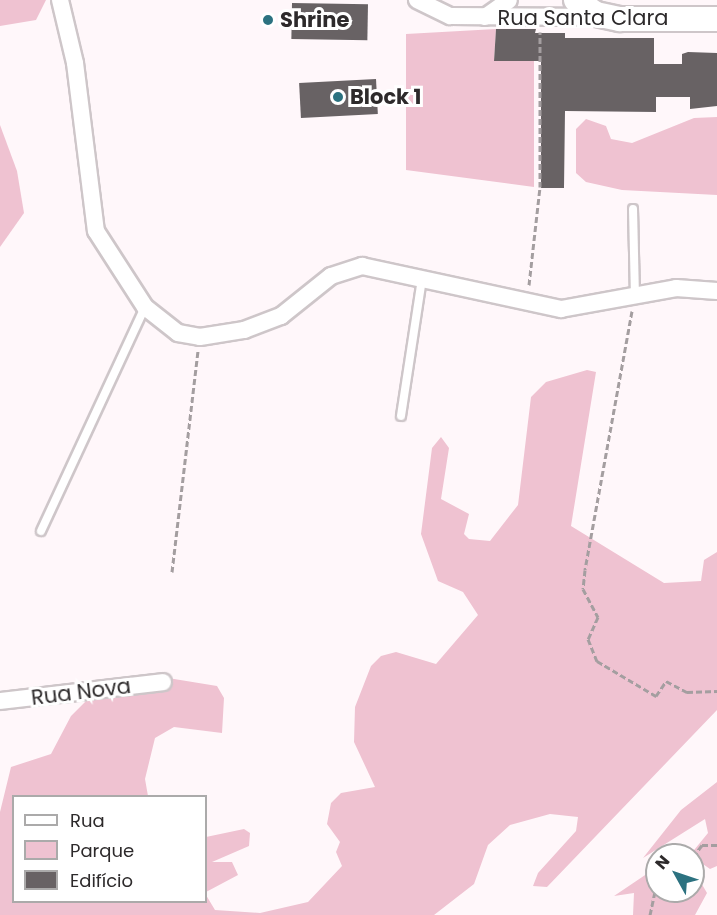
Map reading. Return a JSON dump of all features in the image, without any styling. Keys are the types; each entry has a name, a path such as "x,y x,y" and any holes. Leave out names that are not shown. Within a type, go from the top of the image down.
{"main road":[{"path":"576,0 607,17"},
{"name":"Rua Santa Clara","path":"607,17 717,19"}],"street":[{"path":"60,0 75,63 96,231 145,308 163,325 200,338 244,330 280,316 349,268 422,279 527,302 577,309 676,288 717,291"},
{"name":"Rua Santa Clara","path":"417,0 450,16 607,17"},
{"path":"484,18 509,0"},
{"name":"Rua Nova","path":"0,701 162,682"}],"lane":[{"path":"633,209 635,295"},
{"path":"401,416 422,279"},
{"path":"41,531 145,308"}],"path":[{"path":"268,19 272,13"},
{"path":"527,302 540,188 540,18"},
{"path":"635,295 585,570 584,589 598,617 588,639 597,661 656,696 666,681 687,692 717,692"},
{"path":"172,572 200,338"}],"green space":[{"path":"0,0 46,0 36,20 0,26"},
{"path":"496,29 494,61 534,61 534,187 406,170 406,34"},
{"path":"717,117 717,195 622,190 586,182 576,173 576,129 586,119 606,126 611,139 632,143 694,118"},
{"path":"0,125 17,171 24,213 0,247"},
{"path":"587,370 596,372 571,526 664,583 701,581 704,560 717,552 717,710 547,887 533,886 538,873 576,831 578,817 550,814 510,825 488,845 474,884 434,915 0,915 0,812 11,767 51,754 71,716 86,701 168,678 217,686 224,698 222,733 174,727 155,738 145,779 148,795 12,795 12,903 207,903 207,897 215,910 260,913 308,902 342,866 336,852 340,842 327,824 331,803 341,793 375,787 354,742 355,707 371,666 381,656 396,652 436,664 478,615 463,592 438,581 421,534 432,448 441,437 449,448 441,499 469,514 464,534 469,539 490,541 518,505 531,397 546,382"},
{"path":"717,782 717,866 710,869 705,866 705,843 700,843 708,833 705,819 667,843 655,843 681,810"},
{"path":"244,829 250,833 249,846 212,862 232,862 238,875 207,891 207,837"},
{"path":"645,875 645,903 702,903 695,915 633,915 634,893 614,896"}],"building":[{"path":"292,3 368,4 367,40 291,39"},
{"path":"496,29 536,29 535,33 565,33 565,38 654,38 654,64 682,64 682,54 688,52 717,53 717,106 690,109 690,97 656,97 656,112 565,111 564,188 541,188 541,61 494,61"},
{"name":"Block 1","path":"376,79 378,114 301,118 299,83"}],"place":[{"name":"Shrine","path":"268,20"},
{"name":"Block 1","path":"338,97"}]}
